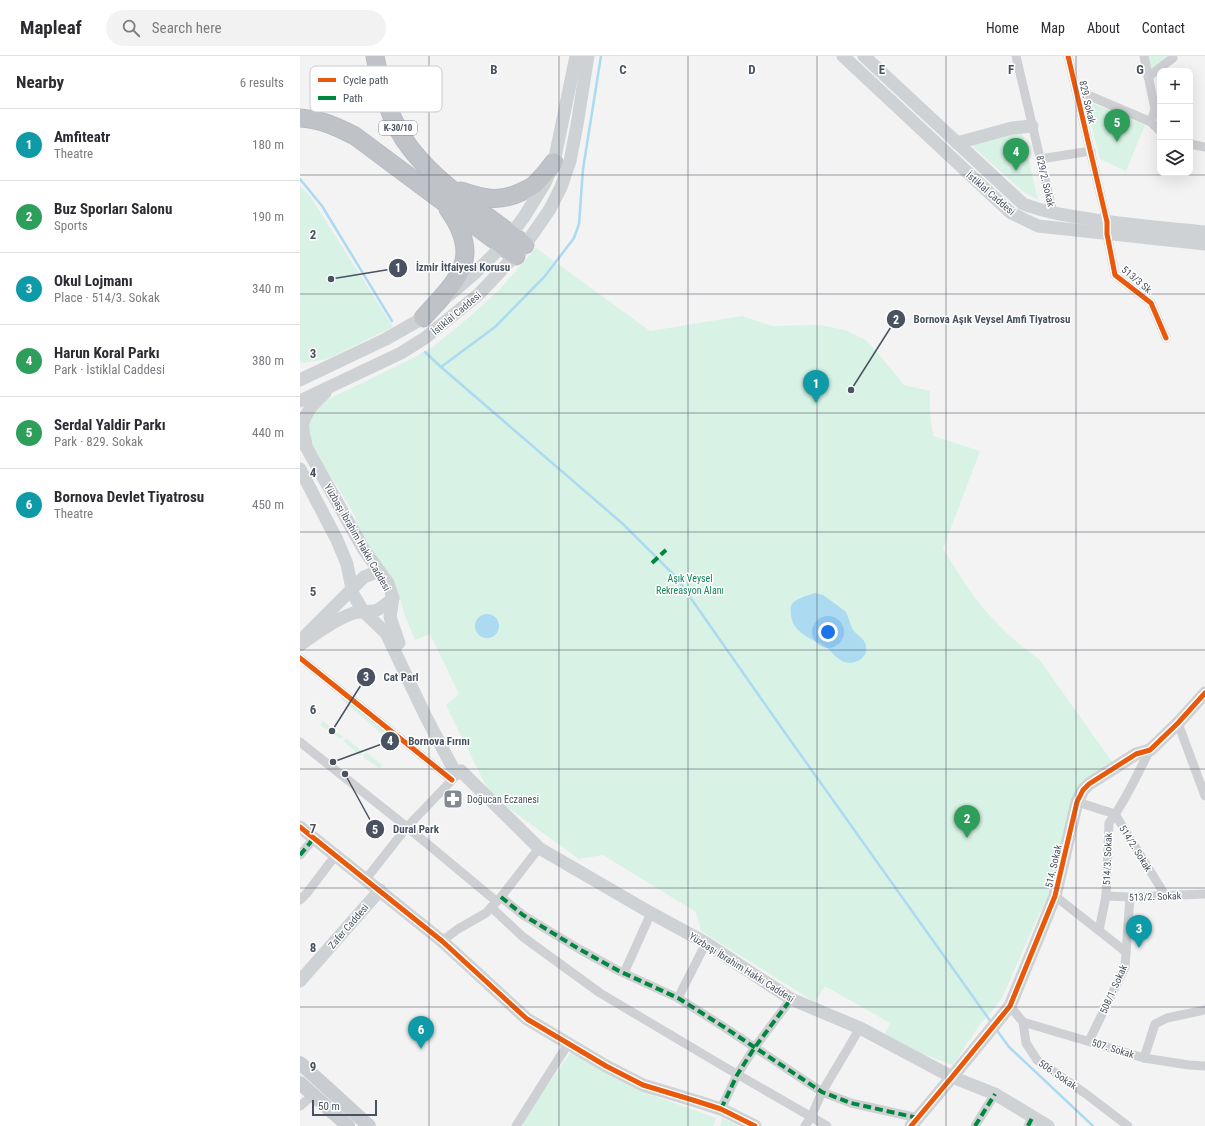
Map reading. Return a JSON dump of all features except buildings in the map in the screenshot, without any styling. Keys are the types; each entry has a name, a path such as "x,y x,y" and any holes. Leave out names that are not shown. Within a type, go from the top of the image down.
{"highway":[{"name":"K-30/10","path":"375,56 377,66"},
{"name":"K-30/10","path":"391,112 398,129 410,148 427,168 444,193 460,228 466,251 460,273 452,286 423,318"},
{"name":"K-30/10","path":"300,118 315,120 337,126 355,136 444,193 514,245"},
{"name":"K-30/10","path":"444,193 489,199 510,197 532,186 541,178 554,162"}],"main road":[{"name":"İstiklal Caddesi","path":"300,401 401,353 425,338 479,294 514,245 524,217 545,183 554,162 576,56"},
{"name":"İstiklal Caddesi","path":"300,380 386,339 423,318 475,273 514,245 550,209 561,187 570,161 578,125 588,56"},
{"name":"İstiklal Caddesi","path":"843,56 1011,213 1038,226 1205,232"},
{"name":"İstiklal Caddesi","path":"864,56 1023,204 1053,214 1107,228 1205,244"},
{"path":"957,143 1012,128 1032,126"},
{"path":"300,371 324,368"},
{"path":"303,441 303,424 307,413 322,396 336,384"},
{"name":"Yüzbaşı İbrahim Hakkı Caddesi","path":"303,441 364,550 388,583 393,598 390,617 395,634 456,775 538,848 706,943 791,999 860,1028 952,1077 995,1094 1030,1121 1048,1126"},
{"path":"300,469 340,546 347,564 354,599 363,611 386,633 425,715 456,775"},
{"path":"300,641 364,576 379,571"},
{"path":"300,645 331,624 351,614 380,609 393,598"},
{"name":"514. Sokak","path":"914,1122 1010,1006 1056,896 1077,802 1083,790 1089,784 1136,754 1150,750 1178,723 1205,693"},
{"path":"300,827 442,941 511,1006 527,1019 568,1044 643,1085 696,1100 721,1109 755,1126"},
{"name":"Zafer Caddesi","path":"300,980 380,890"},
{"path":"300,1063 369,1126"},
{"path":"300,1083 348,1126"}],"street":[{"name":"829/2. Sokak","path":"1016,56 1053,214"},
{"name":"829. Sokak","path":"1068,56 1107,228"},
{"path":"1144,56 1154,110 1151,122"},
{"path":"1148,77 1173,58 1173,56"},
{"path":"1076,90 1151,122 1157,128"},
{"path":"1193,145 1205,147"},
{"path":"1040,159 1090,151"},
{"name":"513/3 Sk.","path":"1107,228 1115,275 1151,303 1166,338"},
{"path":"300,658 456,775 407,827 366,879"},
{"path":"1178,723 1205,796"},
{"path":"300,742 407,827 496,902 523,937 600,993 827,1126"},
{"name":"514/3. Sokak","path":"1099,930 1106,896 1109,823 1150,750"},
{"name":"514/2. Sokak","path":"1077,802 1115,814 1165,895"},
{"path":"300,854 310,843 313,837"},
{"path":"442,941 458,929 486,913 538,848"},
{"path":"300,900 308,893 335,856"},
{"name":"513/2. Sokak","path":"1106,896 1130,897 1205,894"},
{"name":"508/1. Sokak","path":"1056,896 1126,952 1125,967 1089,1041"},
{"path":"1126,952 1130,897"},
{"path":"496,902 523,915 572,946 624,973 678,998 822,1092 851,1103 914,1122"},
{"path":"624,973 651,913"},
{"path":"678,998 706,943"},
{"path":"721,1109 737,1074 791,999"},
{"path":"1010,1006 1023,1022"},
{"path":"1144,1058 1155,1024 1166,1018 1205,1010"},
{"name":"507. Sokak","path":"1023,1022 1144,1058 1205,1066"},
{"name":"506. Sokak","path":"1023,1022 1026,1043 1037,1060 1086,1094 1128,1126"},
{"path":"805,1126 811,1117 822,1092 860,1028"},
{"path":"516,1126 568,1044"},
{"path":"975,1126 995,1094"},
{"path":"300,1106 313,1095"}],"green space":[{"path":"1144,56 1173,56 1157,68 1148,77"},
{"path":"1085,100 1145,125 1126,171 1100,159"},
{"path":"1022,131 1038,200 1021,190 969,143"},
{"path":"300,186 310,196 393,327 327,359 304,363 300,361"},
{"name":"Aşık Veysel Rekreasyon Alanı","path":"536,248 650,331 742,316 772,326 820,325 845,330 866,340 904,385 930,391 930,414 933,436 980,451 943,549 980,604 1003,630 1039,659 1115,766 1086,780 1056,883 1039,914 1002,998 980,1024 953,1065 915,1051 885,1034 890,1023 825,986 815,1002 701,931 696,912 603,855 579,859 507,807 488,790 446,705 459,694 430,634 415,640 397,591 358,532 356,518 336,484 312,449 309,421 325,401 415,357 434,346 498,291"},
{"path":"343,694 385,730 382,734 341,699"},
{"path":"323,721 343,737 340,739 320,725"},
{"path":"346,738 363,752 360,756 344,741"},
{"path":"366,752 382,765 380,769 363,757"},
{"path":"571,1052 641,1091 716,1118 713,1126 519,1126"},
{"path":"722,1118 739,1126 720,1126"}],"water":[{"path":"815,593 823,595 845,611 853,630 862,638 866,647 865,654 860,660 849,663 842,661 826,647 804,635 795,627 791,615 791,607 793,603 801,598"},
{"path":"487,614 492,615 498,621 498,631 492,637 487,638 482,637 476,631 475,626 476,621 482,615"}],"waterway":[{"path":"441,367 495,327 545,276 574,238 579,224 583,169 601,56"},
{"path":"300,179 322,206 392,321"},
{"path":"425,352 623,524 676,577 991,1022"},
{"path":"996,1029 1009,1047 1093,1126"}],"marked path":[{"path":"652,563 666,550"},
{"path":"300,855 313,837"},
{"path":"501,897 523,915 579,949 619,971 678,998 822,1092 851,1103 918,1118"},
{"path":"721,1109 737,1075 755,1047 791,999"},
{"path":"975,1126 995,1094"},
{"path":"1028,1126 1033,1116"}],"cycle path":[{"path":"1068,56 1107,222 1107,234 1115,275 1151,303 1166,338"},
{"path":"300,658 452,780"},
{"path":"911,1126 1010,1006 1055,896 1077,802 1083,790 1089,784 1136,754 1150,750 1178,723 1205,693"},
{"path":"300,827 442,941 527,1019 606,1066 643,1085 721,1109 755,1126"}],"place":[{"name":"Serdal Yaldir Parkı","path":"1117,142"},
{"name":"Harun Koral Parkı","path":"1016,171"},
{"name":"İzmir İtfaiyesi Korusu","path":"331,279"},
{"name":"Bornova Aşık Veysel Amfi Tiyatrosu","path":"851,390"},
{"name":"Amfiteatr","path":"816,403"},
{"name":"Cat Parl","path":"332,731"},
{"name":"Bornova Fırını","path":"333,762"},
{"name":"Dural Park","path":"345,774"},
{"name":"Doğucan Eczanesi","path":"453,799"},
{"name":"Buz Sporları Salonu","path":"967,838"},
{"name":"Okul Lojmanı","path":"1139,948"},
{"name":"Bornova Devlet Tiyatrosu","path":"421,1049"}]}
